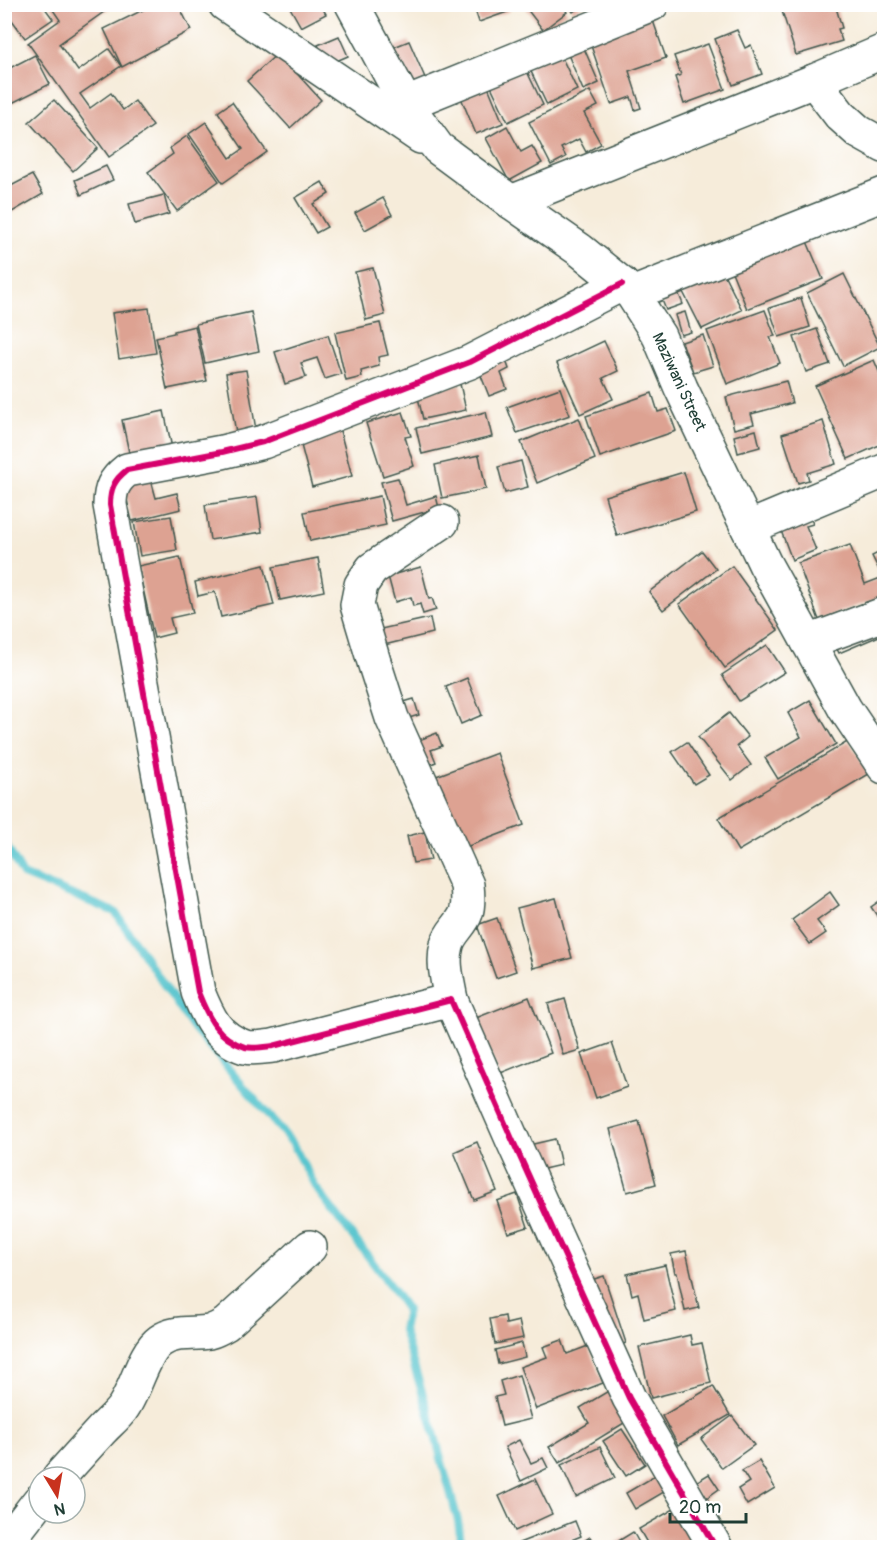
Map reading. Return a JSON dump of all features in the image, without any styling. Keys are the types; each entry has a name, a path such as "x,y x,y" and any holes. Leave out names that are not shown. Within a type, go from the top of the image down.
{"street":[{"path":"225,4 438,148"},
{"name":"Maziwani Street","path":"352,4 406,104 438,148 580,250 627,289 659,336 681,388 765,564 845,709 885,767"},
{"path":"406,104 652,4"},
{"path":"511,202 885,51"},
{"path":"814,81 840,115 859,132 885,146"},
{"path":"451,1000 273,1046 246,1047 223,1036 208,1017 198,992 110,506 112,487 117,478 127,470 202,457 263,442 470,362 627,289 885,194"},
{"path":"747,528 885,471"},
{"path":"442,522 372,569 361,585 357,605 392,717 467,885 468,898 465,915 451,934 445,956 451,1000 629,1398 716,1548"},
{"path":"808,642 885,614"},
{"path":"70,1465 123,1408 155,1345 169,1336 210,1331 226,1324 310,1247"},
{"path":"4,1546 27,1516"}],"building":[{"path":"4,4 42,4 53,19 25,38 4,9"},
{"path":"49,4 115,4 59,44 78,71 109,49 121,66 80,94 90,108 111,93 123,110 135,101 153,126 109,157 28,43 60,20"},
{"path":"155,4 178,4 191,30 122,67 104,29"},
{"path":"288,4 320,4 326,14 301,27"},
{"path":"473,4 508,4 510,11 479,22"},
{"path":"523,4 561,4 567,12 543,30"},
{"path":"568,4 584,4 573,12"},
{"path":"803,4 835,4 842,28 838,29 842,41 796,55 782,11"},
{"path":"650,12 666,58 629,71 641,108 635,110 631,97 611,104 587,34"},
{"path":"737,30 745,48 751,45 762,74 733,85 715,39"},
{"path":"339,36 348,56 327,65 318,45"},
{"path":"580,39 599,83 583,90 564,45"},
{"path":"409,41 426,80 406,89 389,49"},
{"path":"708,44 725,89 684,104 675,77 681,75 674,56"},
{"path":"557,47 577,90 547,105 526,61"},
{"path":"278,53 321,100 290,128 247,81"},
{"path":"35,55 50,84 4,107 4,71"},
{"path":"523,63 543,105 508,122 488,80"},
{"path":"484,77 503,123 476,134 457,88"},
{"path":"590,91 598,106 584,113 601,144 586,152 579,139 561,148 566,157 551,165 529,122"},
{"path":"54,100 98,148 73,171 29,122"},
{"path":"232,102 267,152 223,183 189,134 206,122 230,158 243,149 218,112"},
{"path":"507,126 521,152 532,146 542,163 509,181 486,138"},
{"path":"187,136 219,181 177,211 148,172 173,154 170,148"},
{"path":"106,166 113,180 81,195 75,180"},
{"path":"32,175 43,194 7,215 4,210 4,183 8,181 11,186"},
{"path":"322,182 329,194 313,204 327,227 316,233 295,198"},
{"path":"164,195 169,214 135,224 129,204"},
{"path":"383,198 392,215 365,230 355,213"},
{"path":"803,232 823,279 747,309 728,262"},
{"path":"720,266 742,310 702,329 680,286"},
{"path":"373,268 385,315 366,320 355,272"},
{"path":"844,274 880,347 843,366 807,293"},
{"path":"674,283 683,304 666,310 658,290"},
{"path":"801,298 810,327 779,337 769,308"},
{"path":"149,308 156,353 119,359 112,313"},
{"path":"765,310 775,336 770,337 780,363 727,384 707,331"},
{"path":"251,312 259,351 205,363 196,324"},
{"path":"685,312 691,332 681,335 675,315"},
{"path":"380,323 388,355 378,357 379,366 361,371 362,377 346,381 335,333"},
{"path":"195,326 207,381 167,389 156,337"},
{"path":"817,329 830,364 806,372 794,337"},
{"path":"884,333 884,348 879,335"},
{"path":"328,335 341,374 325,379 317,358 301,363 306,377 285,384 275,352"},
{"path":"703,335 713,366 693,372 682,342"},
{"path":"604,341 618,371 603,378 613,399 580,414 557,363"},
{"path":"503,352 509,369 501,373 507,389 489,396 476,363"},
{"path":"874,360 884,383 884,443 848,459 815,386"},
{"path":"246,370 256,430 236,433 226,373"},
{"path":"786,381 792,403 751,414 754,424 734,429 726,397"},
{"path":"460,384 466,410 423,419 417,393"},
{"path":"560,388 570,415 517,433 507,407"},
{"path":"652,393 658,412 668,409 676,431 600,457 586,416"},
{"path":"164,411 172,448 130,457 122,420"},
{"path":"403,412 411,436 405,437 414,466 383,476 366,423"},
{"path":"486,412 492,437 422,454 416,428"},
{"path":"579,418 595,459 537,483 521,442"},
{"path":"823,421 836,464 807,473 809,480 798,483 782,434"},
{"path":"339,427 352,476 312,487 297,430"},
{"path":"756,430 760,447 738,453 734,436"},
{"path":"479,455 486,489 442,498 435,465"},
{"path":"521,461 528,487 505,493 498,467"},
{"path":"684,472 696,512 617,536 605,496"},
{"path":"150,476 156,498 177,493 181,509 132,521 123,483"},
{"path":"398,478 406,505 436,496 439,508 392,521 381,482"},
{"path":"380,496 386,525 310,541 304,512"},
{"path":"257,497 262,532 210,540 205,505"},
{"path":"807,509 813,524 806,526 816,550 792,560 777,520"},
{"path":"171,516 177,550 140,556 134,522"},
{"path":"850,545 865,584 883,577 884,596 819,620 798,563"},
{"path":"884,550 884,567 879,570 872,556"},
{"path":"702,551 716,569 663,610 649,592"},
{"path":"180,557 193,613 170,618 174,633 154,638 138,566"},
{"path":"318,558 324,591 280,600 273,567"},
{"path":"264,565 274,605 221,617 215,592 198,596 195,582"},
{"path":"732,566 778,630 725,668 679,604"},
{"path":"421,567 429,599 432,598 436,610 423,614 420,604 413,606 411,597 395,602 388,576"},
{"path":"430,618 433,633 376,647 372,631"},
{"path":"884,620 884,634 839,653 833,641"},
{"path":"767,645 785,672 739,701 722,675"},
{"path":"467,678 482,715 461,724 446,687"},
{"path":"414,699 419,715 402,720 397,704"},
{"path":"810,700 836,744 778,779 765,758 801,737 788,713"},
{"path":"729,713 748,737 737,746 751,765 732,780 698,737"},
{"path":"437,733 442,746 431,750 436,762 424,767 414,742"},
{"path":"849,741 869,774 738,851 718,818"},
{"path":"687,742 709,775 694,784 672,752"},
{"path":"497,753 524,825 458,850 431,778"},
{"path":"425,832 431,860 413,863 407,836"},
{"path":"830,892 839,905 817,921 826,933 810,944 792,920"},
{"path":"556,898 572,958 533,968 517,908"},
{"path":"884,898 884,926 871,907"},
{"path":"497,918 516,971 496,978 477,925"},
{"path":"529,997 551,1053 498,1074 476,1018"},
{"path":"565,999 580,1050 563,1055 548,1004"},
{"path":"612,1043 627,1087 596,1098 581,1054"},
{"path":"639,1121 656,1184 627,1192 610,1129"},
{"path":"555,1139 561,1165 535,1171 529,1145"},
{"path":"477,1142 497,1191 474,1200 454,1152"},
{"path":"517,1194 528,1227 508,1233 497,1201"},
{"path":"686,1251 699,1308 685,1311 671,1254"},
{"path":"665,1265 676,1311 644,1319 638,1293 632,1295 627,1274"},
{"path":"604,1276 626,1343 610,1348 588,1281"},
{"path":"505,1316 506,1324 519,1321 523,1338 495,1344 490,1319"},
{"path":"690,1335 692,1345 702,1343 711,1383 651,1398 639,1347"},
{"path":"562,1340 567,1354 588,1346 603,1383 536,1409 520,1367 547,1357 543,1347"},
{"path":"522,1343 525,1357 498,1364 495,1350"},
{"path":"519,1375 531,1419 502,1426 495,1397 504,1395 500,1381"},
{"path":"713,1386 730,1415 678,1445 662,1416"},
{"path":"610,1390 629,1420 559,1463 549,1447 589,1423 580,1408"},
{"path":"732,1416 754,1445 722,1468 701,1439"},
{"path":"622,1429 645,1464 626,1476 603,1441"},
{"path":"519,1440 531,1463 543,1458 548,1468 521,1481 505,1447"},
{"path":"600,1447 615,1478 576,1497 561,1465"},
{"path":"759,1461 775,1488 747,1505 738,1489 749,1482 742,1471"},
{"path":"660,1473 669,1489 635,1509 626,1493"},
{"path":"709,1474 719,1489 702,1501 691,1485"},
{"path":"535,1479 552,1514 515,1531 499,1496"},
{"path":"679,1506 702,1548 650,1548 639,1529"},
{"path":"575,1521 581,1536 552,1548 521,1548 519,1543"},
{"path":"633,1532 642,1548 607,1548"},
{"path":"590,1537 597,1548 573,1548"}],"waterway":[{"path":"4,842 23,875 115,912 191,1025 293,1144 316,1188 407,1310 403,1330 431,1421 458,1521 462,1548"}],"cycle path":[{"path":"622,284 470,362 263,442 127,470 114,485 110,505 198,992 210,1018 220,1032 235,1043 245,1047 259,1048 451,1000 629,1398 716,1548"}]}
